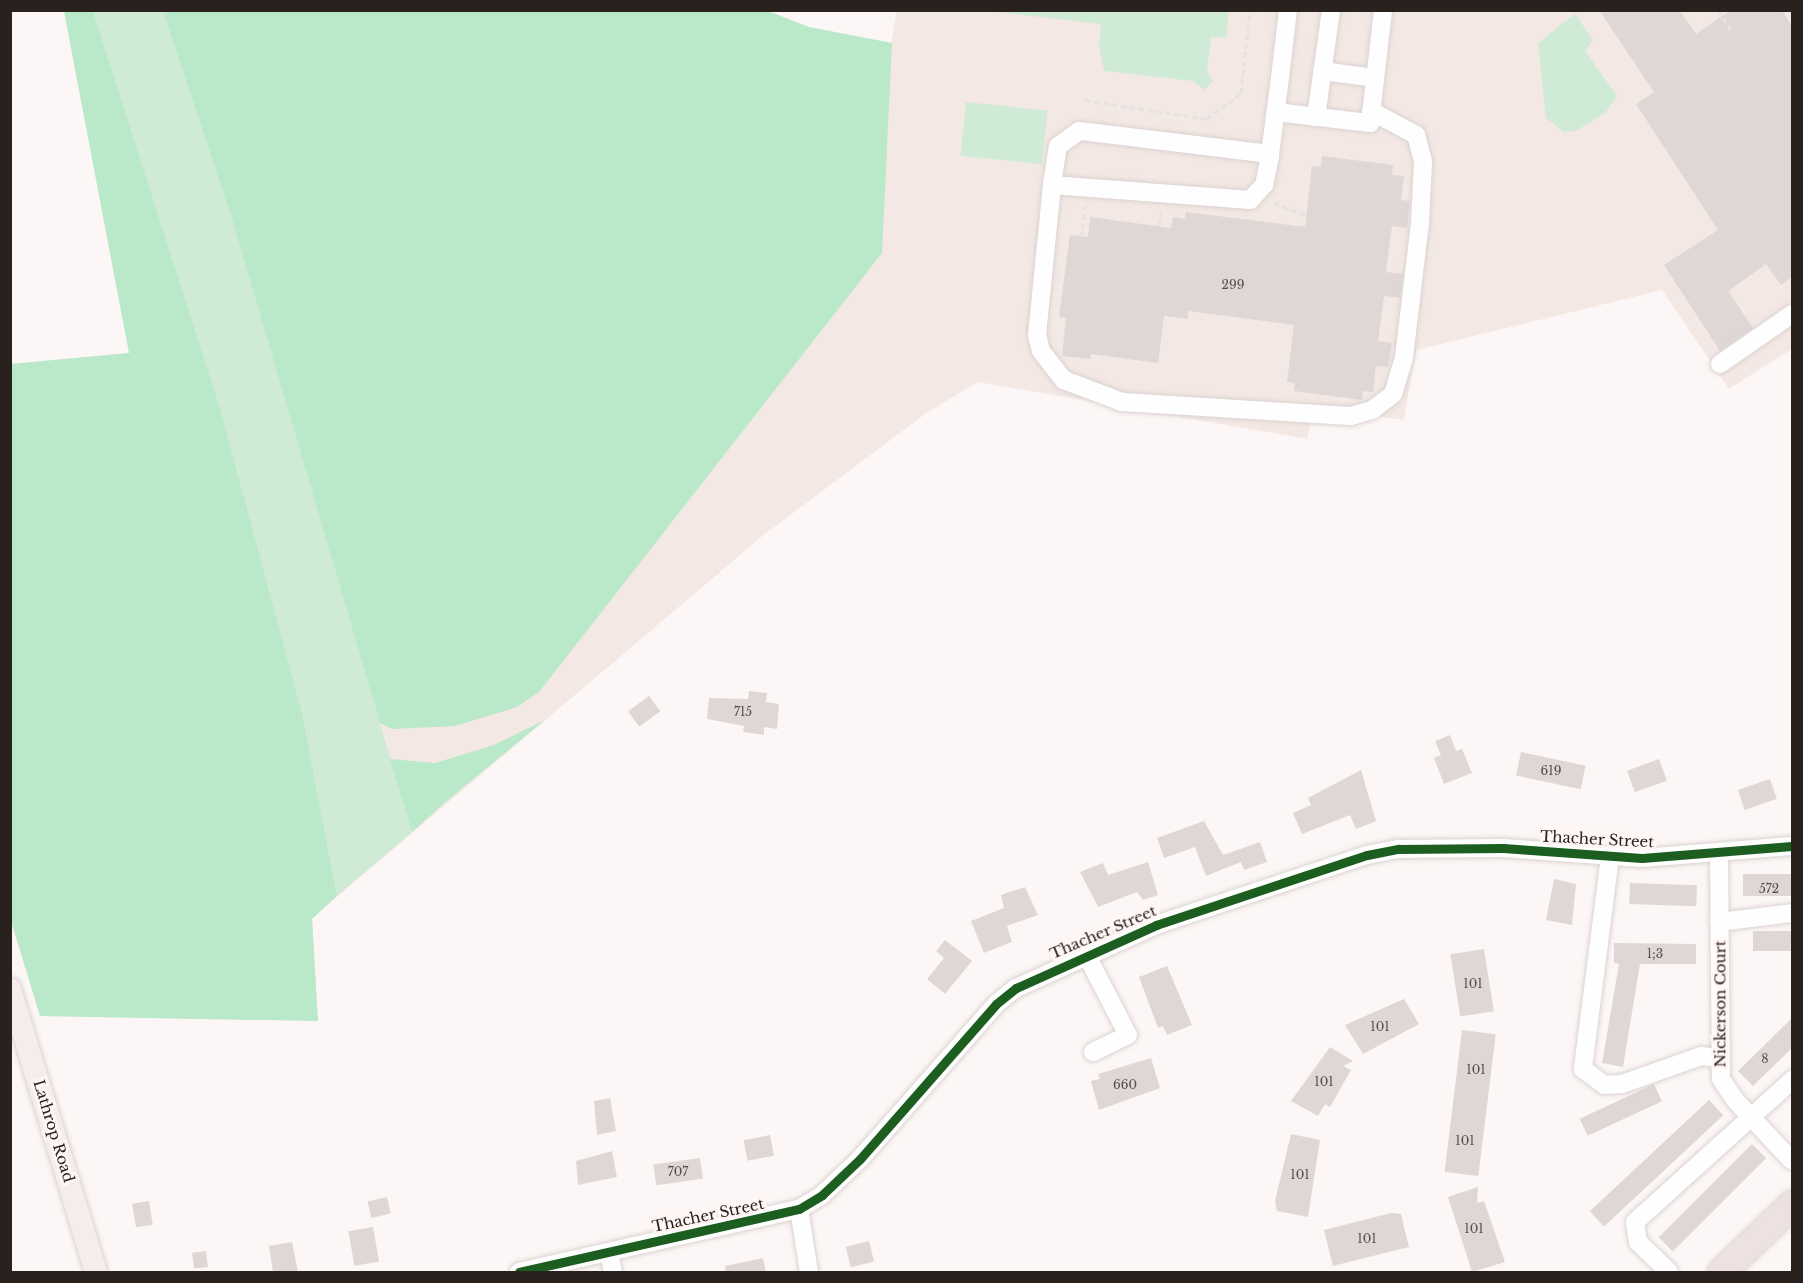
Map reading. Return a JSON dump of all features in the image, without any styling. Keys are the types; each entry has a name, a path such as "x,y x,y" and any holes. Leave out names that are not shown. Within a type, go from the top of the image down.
{"highway":[{"path":"1721,1272 1792,1204"}],"main road":[{"name":"Lathrop Road","path":"10,989 96,1272"}],"street":[{"path":"1052,185 1241,202 1264,185 1288,10"},
{"path":"1316,117 1331,10"},
{"path":"1275,112 1370,123 1383,10"},
{"path":"1322,71 1375,78"},
{"path":"1270,154 1079,131 1058,146 1037,335 1041,351 1064,380 1122,402 1201,403 1351,416 1372,410 1393,394 1404,357 1420,223 1423,161 1416,135 1371,111"},
{"path":"1719,364 1792,314"},
{"name":"Thacher Street","path":"519,1272 799,1209 822,1195 860,1159 996,1004 1016,988 1086,954 1367,855 1438,846 1610,857 1719,855 1792,846"},
{"name":"Nickerson Court","path":"1719,855 1720,1058 1727,1090 1792,1161"},
{"path":"1610,857 1583,1069 1594,1081 1612,1084 1701,1056 1720,1058"},
{"path":"1719,922 1792,913"},
{"path":"1086,954 1128,1035 1093,1052"},
{"path":"1669,1272 1638,1242 1635,1222 1792,1080"},
{"path":"799,1209 809,1272"},
{"path":"609,1252 614,1272"}],"path":[{"path":"1085,100 1207,119 1241,93 1250,10"},
{"path":"1718,10 1731,30"},
{"path":"1081,237 1087,196"},
{"path":"1274,203 1306,215"},
{"path":"1158,226 1162,206"},
{"path":"1781,1272 1792,1272 1792,1266"}],"shaded area":[{"path":"767,10 809,27 891,43 897,10 1792,11 1792,349 1729,389 1662,290 1416,350 1404,420 1315,407 1307,439 978,382 928,412 765,534 312,918 318,1021 40,1016 10,920 10,364 129,353 64,11"}],"green space":[{"path":"64,11 93,11 220,408 302,713 337,896 312,919 318,1021 40,1016 11,920 11,364 129,353"},
{"path":"93,11 163,11 231,216 412,832 337,896 302,713 220,408"},
{"path":"163,11 767,11 809,27 892,43 882,253 539,692 517,707 455,726 392,729 380,723 231,216"},
{"path":"988,11 1229,11 1226,38 1211,37 1207,71 1213,81 1205,90 1193,81 1104,71 1099,46 1101,24"},
{"path":"1575,14 1593,40 1585,51 1617,96 1606,112 1576,131 1564,132 1546,118 1538,43"},
{"path":"966,102 1048,111 1042,164 960,156"},
{"path":"545,720 412,832 390,759 435,763 494,745"}],"building":[{"path":"1599,10 1679,10 1696,34 1731,10 1782,10 1792,26 1792,277 1781,285 1766,264 1728,291 1753,328 1720,351 1664,265 1718,230 1636,104 1654,92"},
{"path":"1322,156 1393,165 1392,175 1404,176 1401,200 1410,201 1407,228 1392,226 1386,272 1403,274 1400,298 1384,296 1378,341 1392,343 1388,367 1376,366 1373,392 1363,391 1362,400 1294,391 1295,383 1287,382 1294,325 1188,311 1188,319 1164,316 1158,363 1091,354 1091,359 1062,356 1066,318 1059,317 1070,235 1088,237 1090,217 1171,228 1173,217 1185,219 1186,212 1305,227 1312,166 1321,167"},
{"path":"749,691 767,693 766,702 779,704 777,729 764,727 764,735 743,732 744,726 707,719 709,698 748,699"},
{"path":"649,696 660,711 639,727 628,711"},
{"path":"1450,735 1456,751 1462,749 1472,773 1444,784 1434,758 1441,755 1435,741"},
{"path":"1521,752 1586,766 1581,789 1516,775"},
{"path":"1659,759 1667,781 1635,792 1627,771"},
{"path":"1361,770 1376,821 1356,829 1350,815 1302,834 1293,813 1311,805 1308,798"},
{"path":"1770,779 1777,799 1745,810 1738,790"},
{"path":"1204,821 1223,855 1260,842 1267,862 1244,870 1241,862 1206,876 1195,847 1164,858 1157,838"},
{"path":"1148,862 1158,895 1143,900 1137,892 1098,907 1080,872 1103,863 1108,875"},
{"path":"1743,874 1792,874 1792,896 1743,896"},
{"path":"1554,879 1576,884 1572,925 1546,920"},
{"path":"1630,883 1697,885 1696,906 1629,904"},
{"path":"1025,887 1038,915 1007,926 1012,942 984,953 971,921 1004,908 1001,895"},
{"path":"1753,931 1792,931 1792,951 1753,951"},
{"path":"945,940 972,961 945,994 927,979 944,958 936,951"},
{"path":"1614,943 1696,944 1696,964 1640,964 1623,1067 1602,1063 1619,964 1614,963"},
{"path":"1484,949 1494,1011 1460,1017 1450,954"},
{"path":"1167,966 1192,1025 1167,1035 1163,1026 1158,1028 1139,977"},
{"path":"1404,999 1419,1024 1363,1054 1345,1025"},
{"path":"1792,1018 1792,1048 1753,1086 1738,1071"},
{"path":"1462,1030 1496,1034 1478,1176 1445,1172"},
{"path":"1330,1047 1353,1061 1343,1066 1351,1070 1330,1107 1325,1104 1318,1116 1291,1101"},
{"path":"1151,1058 1160,1088 1099,1110 1091,1081 1100,1079 1098,1074"},
{"path":"1654,1084 1662,1101 1588,1136 1580,1119"},
{"path":"610,1098 616,1131 597,1135 594,1101"},
{"path":"1709,1100 1723,1115 1604,1227 1590,1211"},
{"path":"1291,1134 1320,1140 1308,1217 1277,1211 1275,1201"},
{"path":"770,1135 774,1156 748,1161 743,1140"},
{"path":"1752,1144 1766,1158 1673,1251 1659,1237"},
{"path":"612,1151 617,1177 578,1185 576,1161"},
{"path":"700,1158 703,1179 656,1185 653,1165"},
{"path":"1478,1187 1477,1203 1484,1201 1505,1262 1472,1272 1448,1197"},
{"path":"387,1197 391,1214 371,1218 368,1201"},
{"path":"149,1201 153,1225 136,1227 132,1204"},
{"path":"1391,1213 1401,1214 1409,1247 1333,1266 1324,1230"},
{"path":"373,1227 379,1261 354,1266 348,1231"},
{"path":"869,1241 874,1261 851,1267 846,1247"},
{"path":"292,1242 298,1272 273,1272 269,1246"},
{"path":"206,1251 208,1267 194,1269 192,1253"},
{"path":"763,1258 766,1272 726,1272 725,1266"}],"cycle path":[{"path":"519,1272 799,1209 822,1195 860,1159 996,1004 1016,988 1156,925 1367,855 1399,849 1503,848 1642,858 1792,846"}]}
